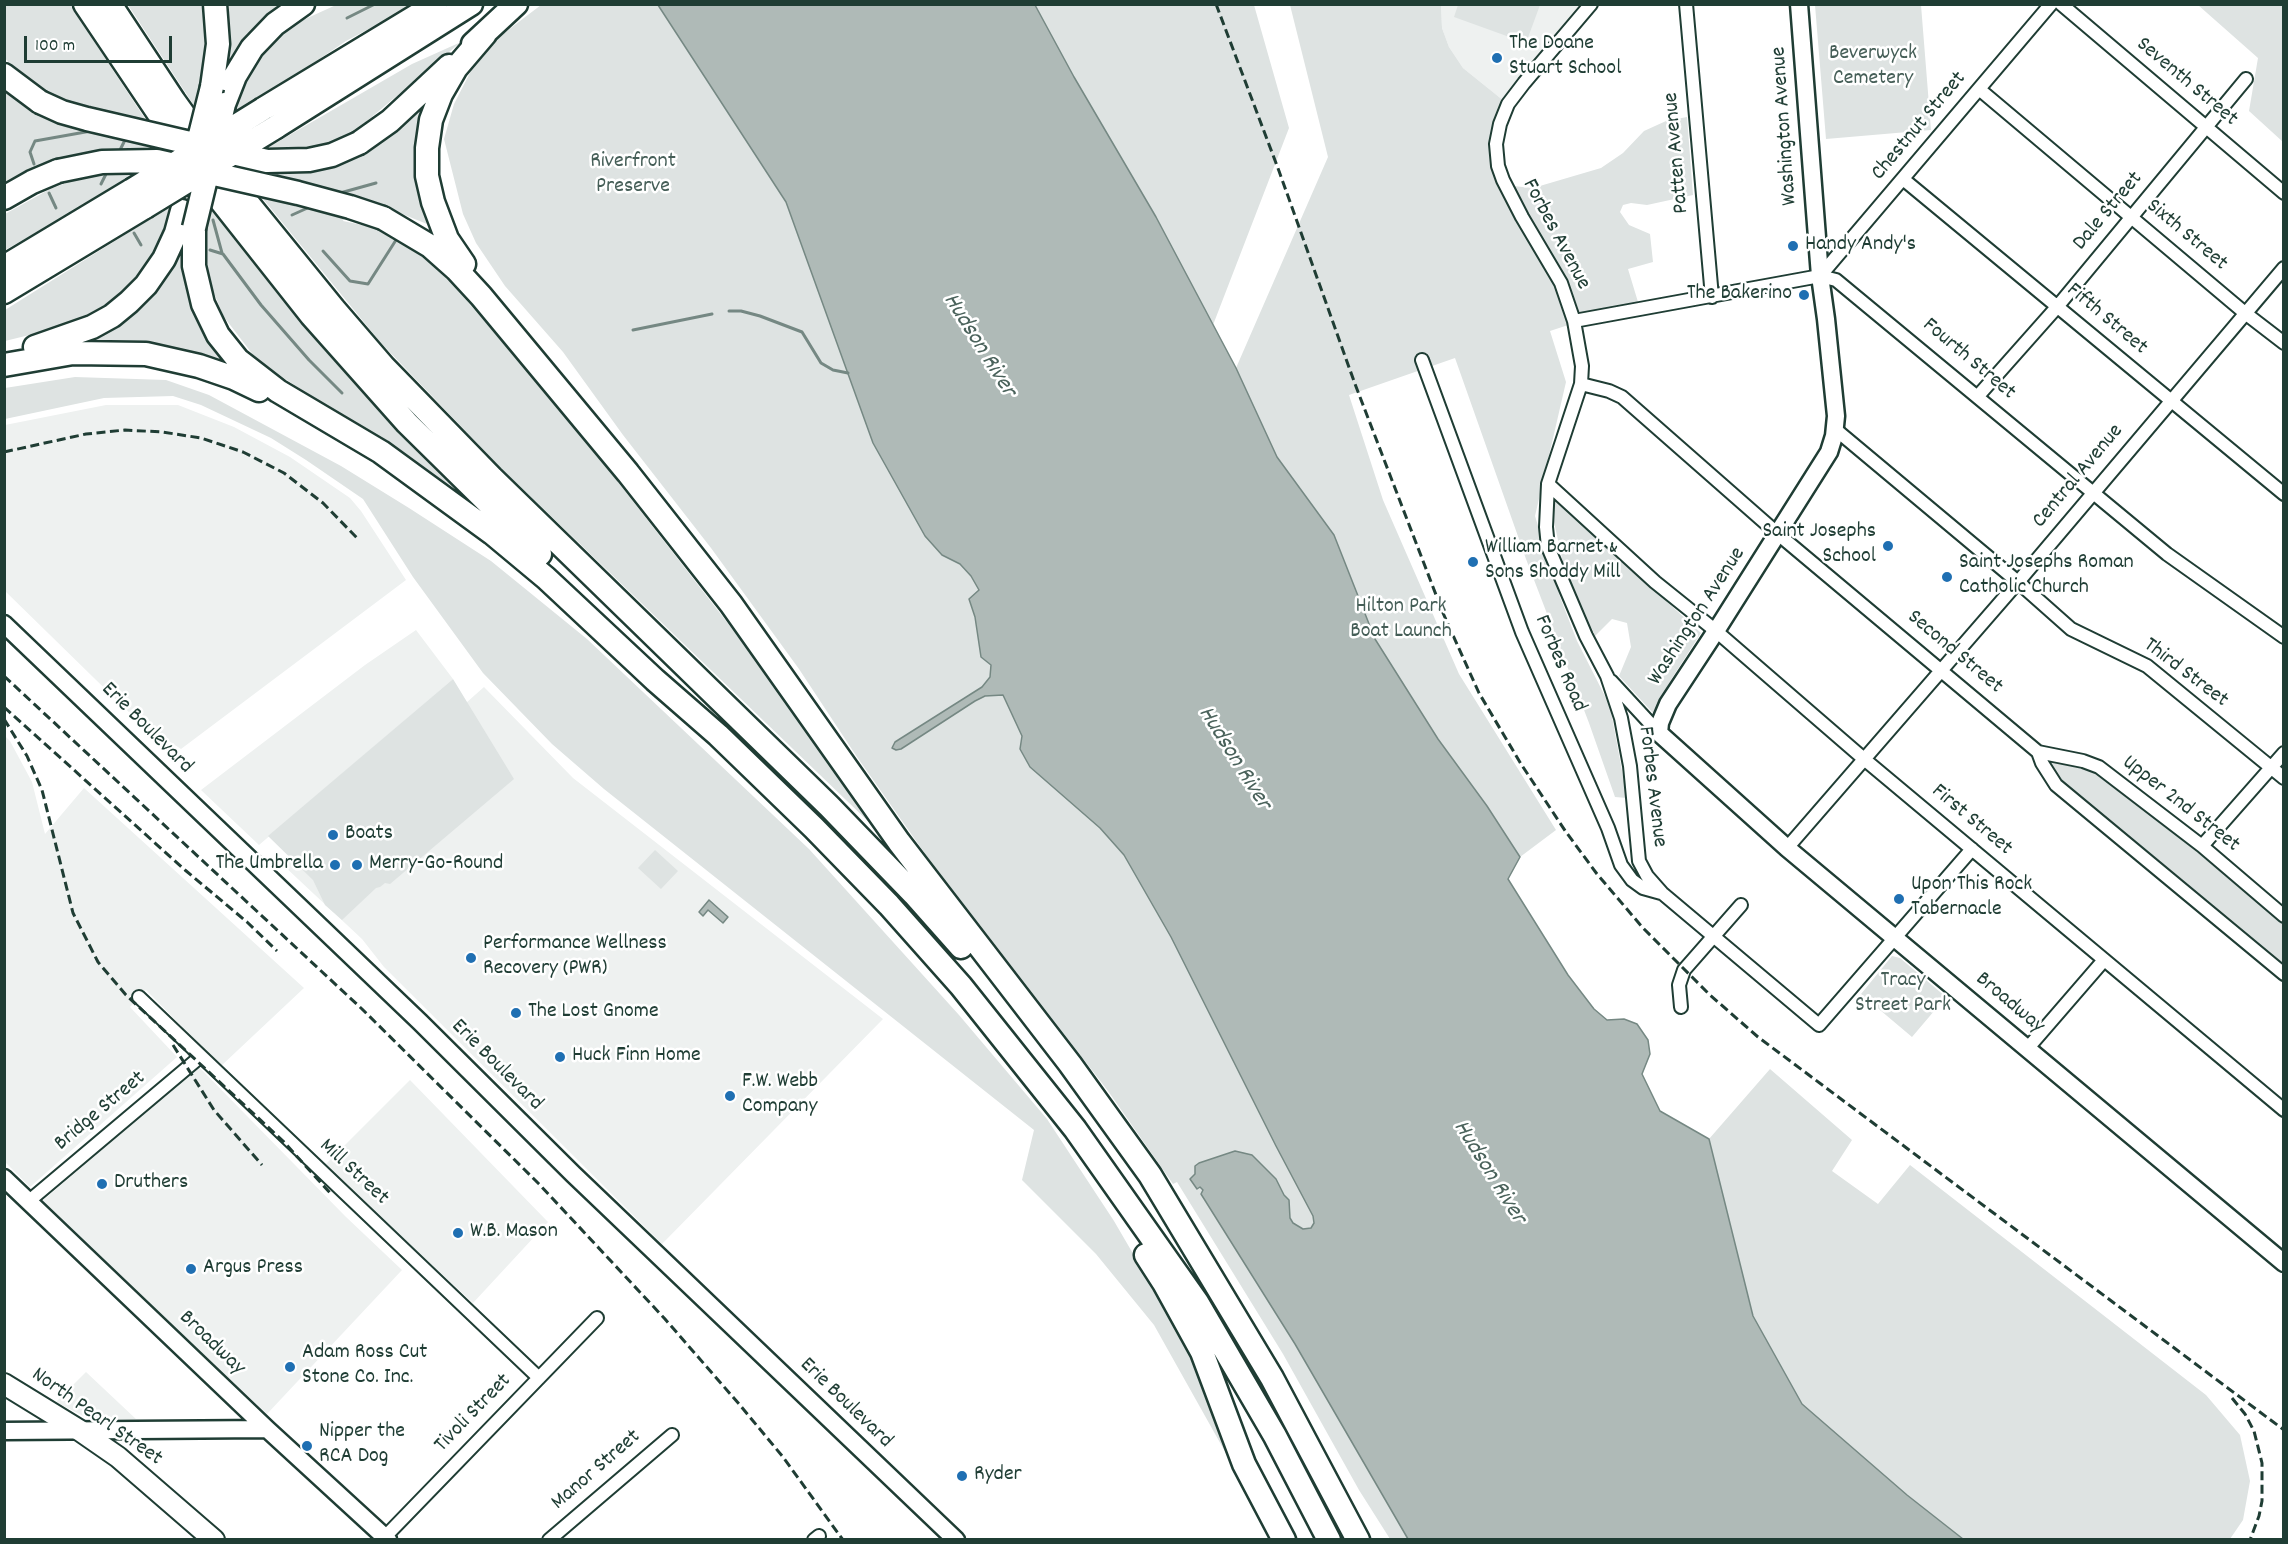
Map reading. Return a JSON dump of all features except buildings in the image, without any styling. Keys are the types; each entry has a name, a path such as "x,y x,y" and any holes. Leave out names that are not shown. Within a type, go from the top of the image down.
{"highway":[{"path":"85,4 198,172 335,343 414,429 661,671 718,735"},
{"path":"110,4 168,93 221,168 340,317 436,422 788,765 914,894 1036,1038 1154,1198 1188,1240"},
{"path":"215,4 218,95 188,219 197,285 207,315 230,352 266,383 381,452 519,554 718,735 840,854 926,945 1025,1063 1098,1160 1197,1302 1275,1436 1329,1539"},
{"path":"218,95 235,76 252,48 275,24 303,4"},
{"path":"270,118 436,4"},
{"path":"4,75 40,102 62,112 87,119 267,161 309,160 332,155 359,143 381,129 516,4"},
{"path":"4,292 138,198 270,118 469,6"},
{"path":"485,34 456,68 435,107 427,148 429,189 436,214 447,239 464,264 505,313 538,364"},
{"path":"4,198 58,171 102,162 156,161 298,193 383,218 416,236 450,264 494,310 662,515 731,604 904,849 1120,1133 1163,1194 1188,1240 1266,1368 1358,1539"},
{"path":"4,267 138,198"},
{"path":"4,357 82,331 112,316 147,285 164,259 176,233 188,219"},
{"path":"4,365 55,355 93,352 146,354 191,363 250,385 376,459 418,480"},
{"path":"1098,1160 1143,1250 1202,1352 1244,1464 1284,1539"}],"main road":[{"name":"North Pearl Street","path":"4,1384 118,1457 214,1539"}],"street":[{"name":"Forbes Avenue","path":"1591,4 1508,105 1500,124 1496,144 1498,166 1503,180 1561,283 1574,321 1582,366 1581,384 1548,484 1546,527 1548,547 1586,636 1606,676 1621,718 1630,766 1639,861 1647,876 1662,893 1820,1025 1895,937"},
{"name":"Patten Avenue","path":"1686,4 1712,297"},
{"name":"Washington Avenue","path":"1659,734 1660,723 1668,704 1829,452 1835,429 1820,276 1799,4"},
{"name":"Chestnut Street","path":"1820,276 2051,4"},
{"name":"Seventh Street","path":"2061,4 2283,193"},
{"name":"Dale Street","path":"1978,396 2057,307 2246,80"},
{"name":"Sixth Street","path":"1979,89 2283,343"},
{"name":"Fifth Street","path":"1903,179 2283,494"},
{"name":"Central Avenue","path":"1787,848 2018,582 2283,268"},
{"path":"1574,321 1820,276"},
{"name":"Fourth Street","path":"1820,276 1842,284 2167,554 2283,637"},
{"name":"Forbes Road","path":"1422,360 1522,632 1608,828 1621,865 1632,880 1644,888 1662,893"},
{"name":"Second Street","path":"1581,384 1610,391 1622,397 1778,534 2038,752 2056,786 2283,974"},
{"name":"Third Street","path":"1835,429 2071,629 2147,666 2283,778"},
{"name":"First Street","path":"1548,484 1655,582 2283,1110"},
{"name":"Erie Boulevard","path":"4,624 427,1029 573,1174 956,1539"},
{"name":"Broadway","path":"1606,676 1659,734 1787,848 2283,1263"},
{"name":"Upper 2nd Street","path":"2038,752 2083,760 2099,767 2202,846 2283,916"},
{"path":"2202,846 2283,753"},
{"path":"1895,937 1972,849"},
{"path":"1681,1007 1680,985 1684,970 1741,905"},
{"path":"2028,1049 2104,960"},
{"name":"Mill Street","path":"139,997 539,1378"},
{"name":"Bridge Street","path":"29,1201 200,1057"},
{"name":"Broadway","path":"4,1178 267,1430 385,1539"},
{"name":"Tivoli Street","path":"385,1539 597,1318"},
{"path":"4,1431 267,1430"},
{"name":"Manor Street","path":"549,1539 672,1435"}],"shaded area":[{"name":"The Doane Stuart School","path":"1441,5 1584,5 1504,101 1463,68 1449,47 1442,28"},
{"path":"106,405 178,405 234,427 290,457 350,498 406,580 181,749 138,721 5,591 5,425"},
{"path":"416,630 453,679 259,845 201,790 365,665"},
{"path":"484,687 573,778 883,1019 662,1244 384,967 362,939 283,865"},
{"path":"4,735 10,741 32,782 45,834 84,788 304,988 221,1066 146,990 130,1007 177,1057 30,1187 5,1162"},
{"path":"199,1067 345,1216 402,1270 267,1414 41,1202"},
{"name":"W.B. Mason","path":"410,1080 548,1222 473,1303 325,1165"},
{"path":"86,1372 136,1419 85,1417 56,1402"}],"green space":[{"path":"1458,4 1540,5 1526,43 1454,17"},
{"path":"5,5 70,5 169,155 129,181 5,250 5,214 50,189 66,183 57,161 5,187 5,87 36,111 45,91 14,70 5,58"},
{"path":"128,5 201,5 208,26 204,73 195,107"},
{"path":"229,5 285,5 219,99 228,52"},
{"path":"336,5 414,5 346,41 256,102 232,113 242,83 264,46 290,26"},
{"name":"Riverfront Preserve","path":"541,5 658,5 786,202 873,443 942,555 960,564 971,576 979,590 969,600 975,617 981,657 991,665 990,677 982,687 895,742 901,749 984,696 1003,695 1022,736 1020,749 1030,767 1100,828 1124,855 1171,937 1313,1216 1314,1223 1311,1228 1303,1229 1293,1223 1290,1218 1289,1200 1276,1179 1252,1155 1239,1152 1229,1153 1199,1163 1195,1174 1198,1189 1200,1187 1203,1190 1201,1194 1295,1344 1408,1539 1390,1539 1359,1490 1283,1354 1177,1182 1173,1184 1108,1091 926,855 799,669 711,548 623,435 563,352 505,286 476,243 463,214 444,139 454,104 475,63 495,40"},
{"path":"1035,5 1254,5 1289,128 1213,325 1156,217 1074,77"},
{"name":"Hilton Park Boat Launch","path":"1290,5 1441,5 1442,28 1449,47 1463,68 1504,101 1498,132 1503,167 1513,186 1533,188 1601,168 1623,153 1644,131 1666,121 1687,117 1693,195 1647,205 1631,203 1623,205 1620,212 1629,225 1650,234 1653,262 1628,269 1638,302 1550,331 1566,382 1535,516 1560,597 1577,641 1610,706 1627,798 1615,797 1526,559 1455,358 1349,395 1383,500 1459,674 1556,830 1520,857 1487,806 1438,739 1375,639 1334,535 1277,457 1236,368 1328,157"},
{"name":"Beverwyck Cemetery","path":"1815,5 1921,5 1931,130 1826,139"},
{"path":"2198,5 2283,5 2283,142 2249,111 2258,58"},
{"path":"461,42 349,136 361,155 393,135 428,102 422,198 427,224 352,196 343,221 381,229 417,248 460,293 569,419 800,716 873,826 501,468 381,343 236,166 412,64"},
{"path":"177,202 157,253 112,302 62,327 5,341 5,310"},
{"path":"210,207 279,296 396,427 471,503 257,360 224,317 208,279 204,247"},
{"path":"189,219 232,369 176,349 122,343 88,344 121,325 154,294 172,265"},
{"path":"75,377 166,380 209,395 341,466 409,508 491,561 587,639 809,849 959,1015 1047,1119 1114,1221 1177,1329 1212,1400 1274,1539 1154,1325 1096,1254 1022,1180 1034,1130 604,789 552,744 483,673 413,577 363,499 271,438 201,405 173,396 104,398 5,419 5,388"},
{"path":"1554,498 1701,633 1653,713 1619,676 1631,647 1627,623 1612,619 1595,636 1563,563 1554,522"},
{"path":"453,679 514,779 390,884 385,883 376,888 342,920 325,905 313,880 268,836"},
{"path":"2049,759 2071,762 2101,773 2283,923 2283,968 2061,781"},
{"path":"655,850 678,871 661,889 638,868"},
{"name":"Tracy Street Park","path":"1892,956 1900,958 1946,997 1912,1037 1861,994"},
{"path":"1770,1069 1852,1140 1832,1171 1878,1204 1910,1165 2206,1395 2240,1435 2250,1481 2243,1520 2230,1539 1963,1539 1907,1495 1802,1404 1753,1316 1709,1139"}],"water":[{"name":"Hudson River","path":"658,5 1035,5 1074,77 1156,217 1236,368 1277,457 1334,535 1375,639 1438,739 1487,806 1520,857 1508,879 1568,975 1594,1009 1607,1020 1624,1019 1637,1024 1648,1040 1650,1054 1642,1074 1660,1111 1709,1139 1753,1316 1802,1404 1907,1495 1963,1539 1408,1539 1295,1344 1201,1194 1203,1190 1200,1187 1197,1189 1190,1179 1195,1174 1195,1166 1199,1163 1235,1151 1252,1155 1276,1179 1289,1200 1290,1218 1293,1223 1303,1229 1311,1228 1314,1223 1313,1216 1171,937 1124,855 1100,828 1030,767 1020,749 1022,736 1003,695 985,696 901,749 892,748 895,742 982,687 990,677 991,665 981,657 975,617 969,599 979,590 971,576 960,564 942,555 925,536 873,443 786,202"},
{"path":"709,900 728,917 723,923 708,910 703,916 699,912"}],"waterway":[{"path":"347,18 375,4"},
{"path":"34,164 30,152 35,141 91,131"},
{"path":"118,154 126,138"},
{"path":"101,184 108,170"},
{"path":"340,193 376,183"},
{"path":"49,193 56,208"},
{"path":"292,215 312,206"},
{"path":"213,220 222,253"},
{"path":"134,233 141,245"},
{"path":"323,251 350,281 368,284 396,240"},
{"path":"210,250 223,254 261,305 309,360 342,393"},
{"path":"729,311 741,311 760,316 802,332 821,363 833,370 848,373"},
{"path":"633,330 712,314"}],"railway":[{"path":"1216,4 1355,384 1443,613 1479,693 1521,764 1597,874 1643,928 1710,995 1758,1037 2284,1430"},
{"path":"4,452 86,434 125,430 162,432 201,438 243,452 284,473 323,503 357,538"},
{"path":"4,676 362,1009 539,1184 665,1319 739,1404 783,1457 843,1540"},
{"path":"4,707 277,951"},
{"path":"4,719 27,756 42,790 73,913 98,962 126,995 283,1141 331,1194"},
{"path":"173,1045 214,1110 262,1165"},
{"path":"2232,1398 2245,1414 2254,1431 2262,1463 2262,1501 2250,1540"}],"place":[{"name":"The Doane Stuart School","path":"1497,58"},
{"name":"Handy Andy's","path":"1793,246"},
{"name":"The Bakerino","path":"1804,295"},
{"name":"Saint Josephs School","path":"1888,546"},
{"name":"William Barnet & Sons Shoddy Mill","path":"1473,562"},
{"name":"Saint Josephs Roman Catholic Church","path":"1947,577"},
{"name":"Boats","path":"333,835"},
{"name":"The Umbrella","path":"335,865"},
{"name":"Merry-Go-Round","path":"357,865"},
{"name":"Upon This Rock Tabernacle","path":"1899,899"},
{"name":"Performance Wellness Recovery (PWR)","path":"471,958"},
{"name":"The Lost Gnome","path":"516,1013"},
{"name":"Huck Finn Home","path":"560,1057"},
{"name":"F.W. Webb Company","path":"730,1096"},
{"name":"Druthers","path":"102,1184"},
{"name":"W.B. Mason","path":"458,1233"},
{"name":"Argus Press","path":"191,1269"},
{"name":"Adam Ross Cut Stone Co. Inc.","path":"290,1367"},
{"name":"Nipper the RCA Dog","path":"307,1446"},
{"name":"Ryder","path":"962,1476"}]}
